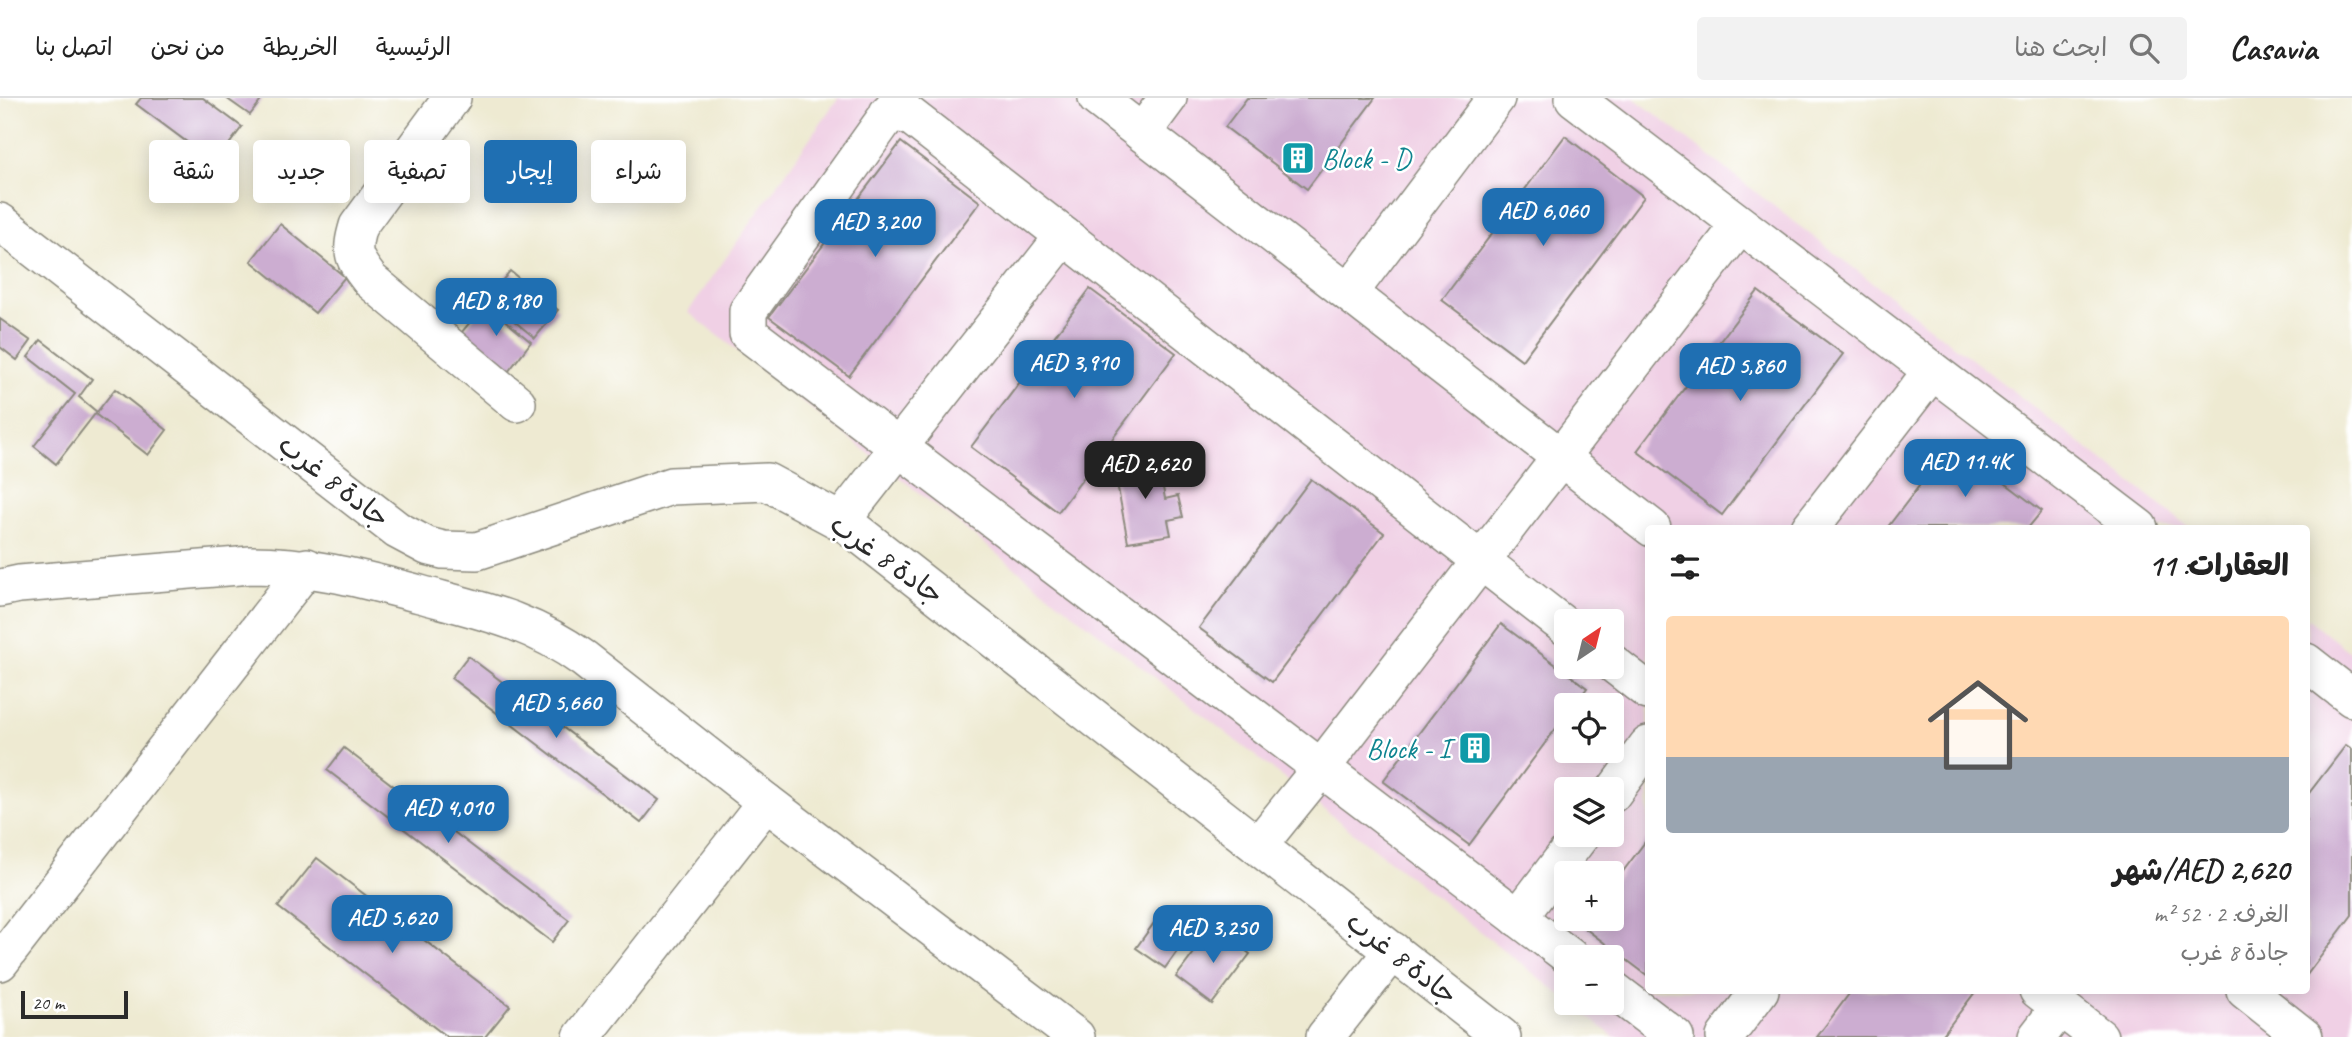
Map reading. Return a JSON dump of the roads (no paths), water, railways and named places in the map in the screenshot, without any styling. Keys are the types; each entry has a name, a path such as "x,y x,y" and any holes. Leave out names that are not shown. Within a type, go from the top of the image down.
{"street":[{"path":"452,98 358,226 352,247 356,262 370,280 517,403"},
{"path":"1097,98 1648,525"},
{"path":"1142,133 1168,98"},
{"path":"1349,293 1496,98"},
{"path":"1574,98 1932,371 2124,524"},
{"path":"1554,618 894,106 748,311 748,333 1554,945"},
{"name":"جادة 8 غرب","path":"0,222 397,530 427,546 443,550 477,551 671,486 766,482 841,521 1502,1037"},
{"path":"1258,846 1740,225"},
{"path":"841,521 1064,236"},
{"path":"1812,525 1932,371"},
{"path":"0,589 19,584 251,565 307,567 337,572 516,620 540,631 584,659 766,802 1076,1037"},
{"path":"0,962 307,567"},
{"path":"1624,672 1645,689"},
{"path":"2310,673 2352,698"},
{"path":"1624,778 1645,749"},
{"path":"582,1037 766,802"},
{"path":"1518,918 1572,847"},
{"path":"1325,1037 1392,951"},
{"path":"1725,1037 1757,994"},
{"path":"2250,994 2304,1037"},
{"path":"1624,998 1675,1037"},
{"path":"2038,1037 2049,999 2099,1037"}],"place":[{"name":"Block - D","path":"1298,158"},
{"name":"Block - I","path":"1475,748"}]}
